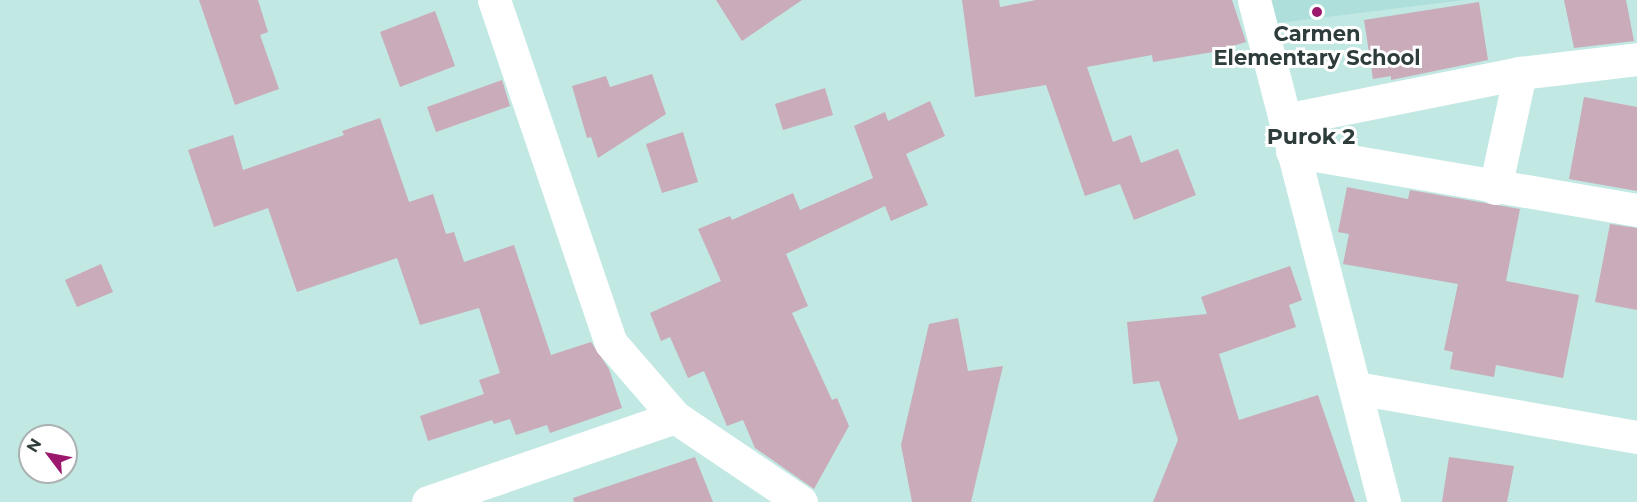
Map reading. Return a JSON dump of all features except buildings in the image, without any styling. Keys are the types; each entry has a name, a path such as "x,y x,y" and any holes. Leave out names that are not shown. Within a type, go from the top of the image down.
{"street":[{"path":"494,0 611,343 675,417 801,502"},
{"path":"1254,0 1384,502"},
{"path":"1285,120 1520,73 1637,59"},
{"path":"1495,188 1520,73"},
{"path":"1292,151 1495,188 1637,210"},
{"path":"1356,388 1637,437"},
{"path":"428,502 675,417"}],"shaded area":[{"name":"Carmen Elementary School","path":"1264,0 1464,0 1270,24"}],"place":[{"name":"Carmen Elementary School","path":"1317,12"}],"district":[{"name":"Purok 2","path":"1311,137"}]}
